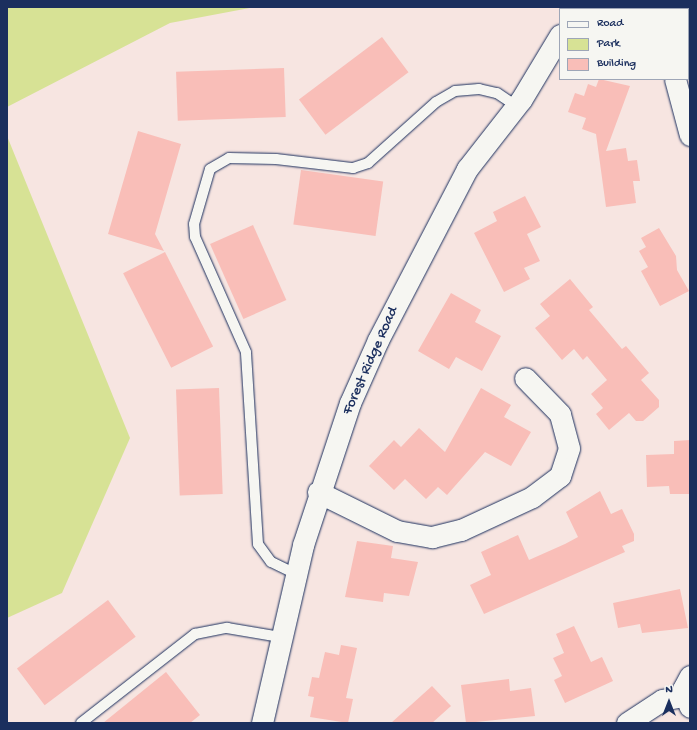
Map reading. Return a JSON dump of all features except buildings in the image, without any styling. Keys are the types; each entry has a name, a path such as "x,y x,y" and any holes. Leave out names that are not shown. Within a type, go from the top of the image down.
{"street":[{"name":"Forest Ridge Road","path":"262,723 280,637 318,492 378,340 467,169 516,106 559,37"},
{"path":"674,80 690,136"},
{"path":"318,492 397,531 432,537 461,530 532,497 560,476 569,448 560,414 525,378"},
{"path":"627,723 662,700 687,701 685,683 690,676"}],"lane":[{"path":"296,574 271,562 258,544 246,352 196,237 194,224 210,169 229,158 353,168 368,163 436,102 455,91 479,89 497,93 516,106"},
{"path":"81,723 195,634 227,628 280,637"}],"green space":[{"path":"7,7 255,7 170,23 7,107"},
{"path":"7,136 130,438 62,593 7,618"}]}
